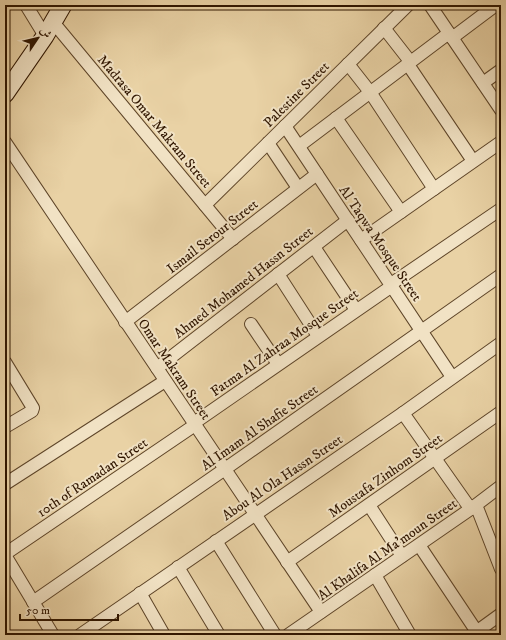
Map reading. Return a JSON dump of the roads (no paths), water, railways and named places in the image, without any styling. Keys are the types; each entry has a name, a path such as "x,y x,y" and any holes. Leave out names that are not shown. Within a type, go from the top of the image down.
{"main road":[{"path":"6,91 49,29 63,5"}],"street":[{"name":"Madrasa Omar Makram Street","path":"26,5 205,204 233,239"},
{"name":"Palestine Street","path":"205,204 408,5"},
{"path":"430,5 501,110"},
{"path":"299,146 408,64 496,5"},
{"path":"384,28 409,60 409,66 473,161"},
{"path":"348,64 370,92 434,188"},
{"path":"483,83 501,70"},
{"path":"336,118 401,212"},
{"name":"Al Taqwa Mosque Street","path":"285,126 452,377"},
{"name":"Omar Makram Street","path":"5,142 321,612"},
{"path":"361,240 501,142"},
{"path":"268,143 298,188"},
{"name":"Ismail Serour Street","path":"125,322 317,174"},
{"name":"Fatma Al Zahraa Mosque Street","path":"194,424 501,209"},
{"name":"Ahmed Mohamed Hassn Street","path":"157,368 348,220"},
{"path":"314,247 356,310"},
{"path":"278,274 318,336"},
{"name":"Al Imam Al Shafie Street","path":"33,602 501,276"},
{"path":"251,324 278,364"},
{"name":"Abou Al Ola Hassn Street","path":"80,635 403,413 501,343"},
{"path":"5,427 32,411 32,406 6,368"},
{"path":"5,484 165,380"},
{"name":"Moustafa Zinhom Street","path":"287,562 501,412"},
{"path":"403,413 467,504 478,510 498,550 501,569"},
{"name":"10th of Ramadan Street","path":"5,554 194,424"},
{"name":"Al Khalifa Al Ma'moun Street","path":"288,635 472,508 501,486"},
{"path":"368,505 402,556"},
{"path":"216,541 275,635"},
{"path":"419,545 475,633 501,614"},
{"path":"5,554 53,635"},
{"path":"178,567 219,635"},
{"path":"375,575 410,635"},
{"path":"140,593 164,635"}]}
